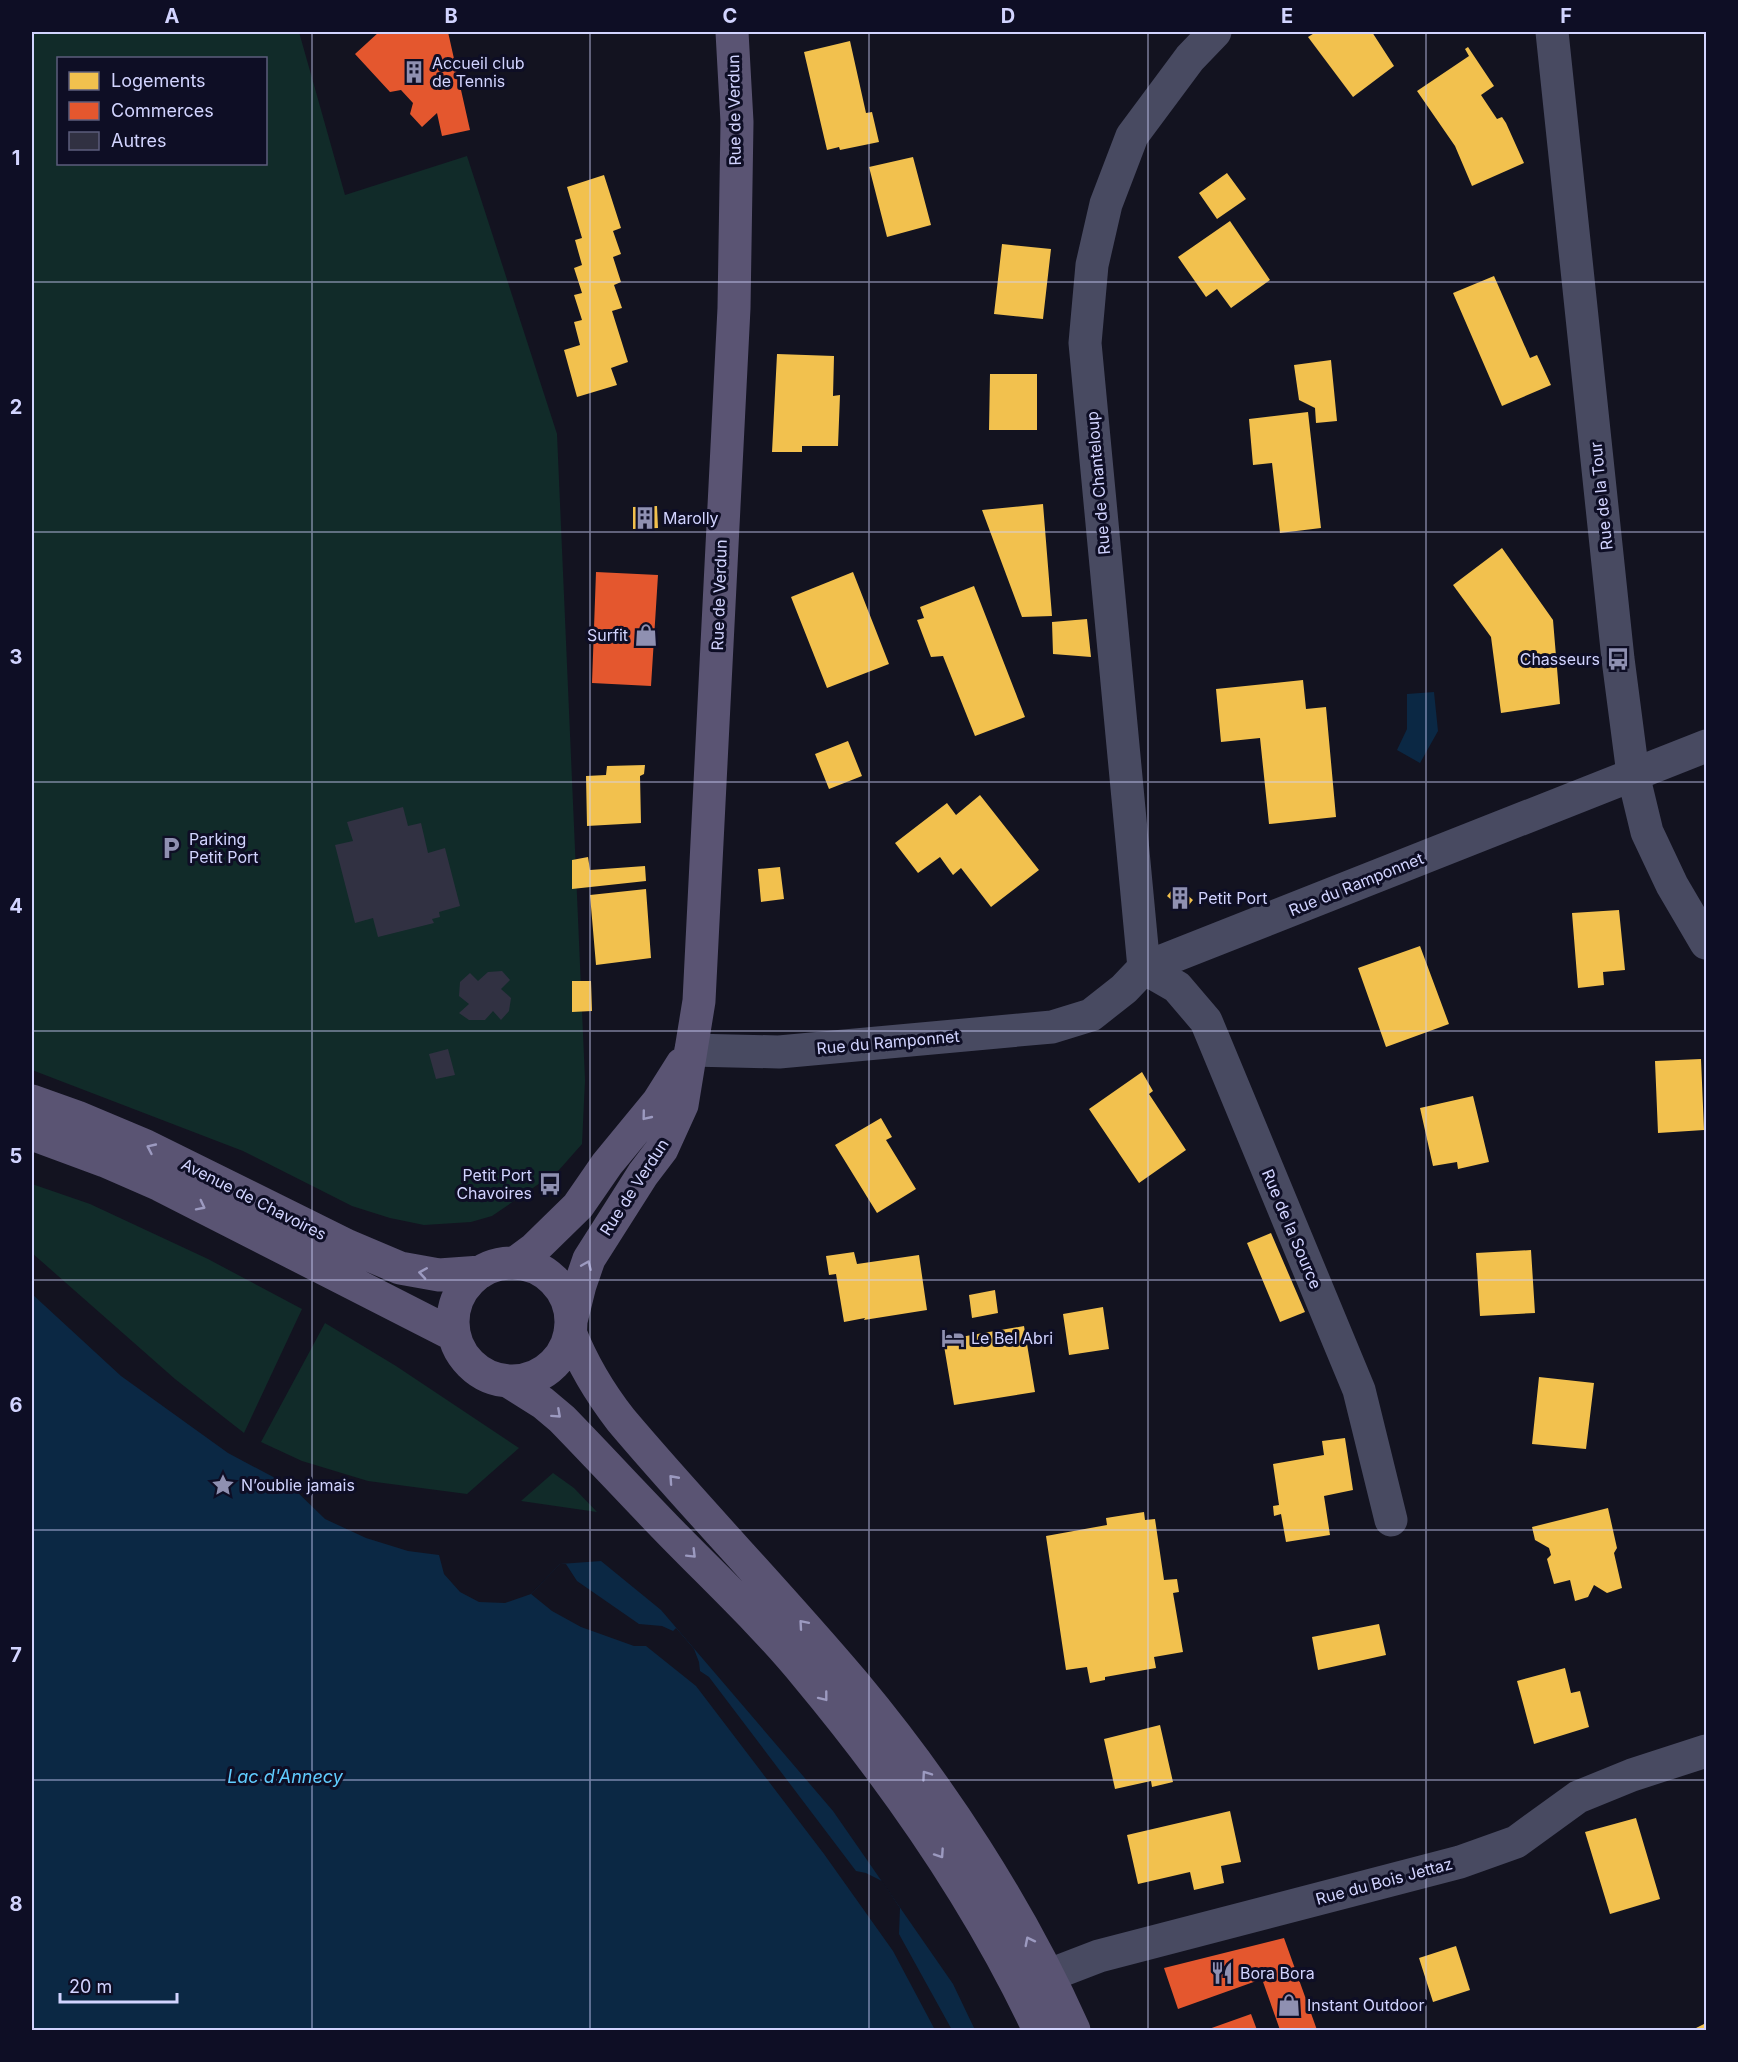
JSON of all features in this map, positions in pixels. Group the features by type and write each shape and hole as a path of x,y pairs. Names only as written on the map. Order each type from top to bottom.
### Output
{"main road":[{"name":"Rue de Verdun","path":"571,1326 582,1276 594,1250 662,1149 682,1105 699,1001 734,308 736,122 732,32"},
{"name":"Rue de Verdun","path":"515,1263 534,1249 578,1206 607,1164 658,1102 691,1050"},
{"name":"Avenue de Chavoires","path":"32,1101 146,1146 348,1246 400,1268 439,1275 481,1272"},
{"name":"Avenue de Chavoires","path":"32,1134 105,1161 160,1185 454,1335"},
{"path":"571,1326 568,1341 559,1358 545,1372 527,1379 508,1381 490,1377 473,1367 461,1353 454,1335 452,1319 456,1303 468,1282 481,1272 497,1265 515,1263 541,1271 557,1284 567,1301 571,1326 585,1367 607,1402 854,1683 922,1770 960,1825 1021,1926 1074,2031"},
{"path":"508,1381 543,1403 562,1419 750,1612 806,1674 902,1796 950,1869 1010,1970 1039,2031"}],"street":[{"name":"Rue de Chanteloup","path":"1144,968 1085,343 1092,265 1106,204 1132,136 1190,58 1215,32"},
{"name":"Rue de la Tour","path":"1552,32 1618,659 1633,774 1647,832 1672,885 1707,944"},
{"name":"Rue du Ramponnet","path":"691,1050 779,1052 1052,1027 1091,1015 1125,989 1144,968 1707,746"},
{"name":"Rue de la Source","path":"1144,968 1177,987 1206,1021 1359,1390 1391,1520"},
{"path":"750,1612 775,1591"},
{"name":"Rue du Bois Jettaz","path":"1047,1976 1099,1956 1460,1862 1516,1842 1578,1797 1632,1775 1707,1751"}],"green space":[{"path":"32,32 299,32 345,195 467,156 557,434 585,1080 582,1144 559,1170 492,1216 471,1222 424,1225 390,1218 352,1206 243,1151 32,1070"},
{"path":"32,1184 90,1204 208,1259 302,1309 244,1433 175,1379 32,1253"},
{"path":"325,1323 396,1366 519,1448 467,1494 368,1481 302,1461 261,1442"},
{"path":"553,1473 574,1488 597,1512 521,1501"}],"water":[{"path":"1434,692 1438,731 1420,763 1397,750 1407,729 1407,694"},
{"name":"Lac d'Annecy","path":"32,1294 121,1376 228,1453 292,1487 325,1519 366,1538 408,1551 439,1555 444,1574 460,1592 479,1602 505,1603 531,1594 560,1564 601,1561 661,1610 833,1811 953,1984 975,2030 32,2030"}],"pier":[{"path":"560,1564 566,1564 577,1581 639,1624 662,1626 673,1631 676,1628 694,1649 700,1671 709,1677 856,1871 882,1881 900,1908 899,1934 952,2030 935,2030 893,1951 824,1854 696,1686 646,1646 634,1646 581,1627 552,1611 531,1594"}],"building: Logements":[{"path":"1316,32 1372,32 1394,66 1353,97 1308,37"},
{"path":"850,41 866,113 872,112 879,142 840,150 839,147 827,150 804,52"},
{"path":"1468,47 1494,86 1481,95 1497,119 1502,117 1506,123 1524,163 1472,186 1455,146 1417,91 1469,56 1465,49"},
{"path":"913,157 931,225 887,237 869,167"},
{"path":"1227,173 1246,199 1217,219 1199,193"},
{"path":"604,175 621,228 613,231 621,254 613,257 621,282 614,285 622,308 612,311 628,362 611,368 617,385 577,397 564,350 580,345 574,322 582,320 574,295 582,293 574,268 582,265 575,240 582,238 567,187"},
{"path":"1230,221 1270,280 1231,308 1217,289 1206,297 1178,257"},
{"path":"1002,244 1051,249 1043,319 994,314"},
{"path":"1494,276 1530,358 1537,355 1551,385 1502,406 1453,293"},
{"path":"777,354 834,356 833,396 840,395 838,446 802,446 802,452 772,452"},
{"path":"1331,360 1337,421 1316,423 1315,408 1299,400 1294,365"},
{"path":"990,374 1037,374 1037,430 989,430"},
{"path":"1308,412 1321,528 1280,533 1272,463 1253,465 1249,419"},
{"path":"1043,504 1052,616 1022,617 982,510"},
{"name":"Marolly","path":"657,506 658,528 633,529 633,507"},
{"path":"1502,548 1553,620 1560,704 1501,713 1491,637 1453,585"},
{"path":"853,572 889,664 827,688 791,597"},
{"path":"974,586 1025,717 975,736 943,656 931,657 917,620 924,618 920,607"},
{"path":"1087,619 1091,657 1053,654 1052,622"},
{"path":"1303,680 1306,709 1326,707 1336,817 1269,824 1260,738 1221,742 1216,689"},
{"path":"848,741 862,776 829,789 815,754"},
{"path":"645,765 644,774 640,776 641,823 587,826 586,776 606,775 607,766"},
{"path":"980,795 1039,870 991,907 961,868 953,875 940,857 918,873 895,843 947,803 956,815"},
{"path":"588,857 590,870 645,866 646,881 572,889 572,860"},
{"path":"780,867 784,899 761,902 758,869"},
{"name":"Petit Port","path":"1176,885 1193,900 1184,911 1167,896"},
{"path":"646,889 651,958 596,965 590,895"},
{"path":"1619,910 1625,970 1603,972 1604,985 1578,988 1572,913"},
{"path":"1420,946 1449,1024 1386,1047 1358,968"},
{"path":"572,981 591,981 592,1011 572,1012"},
{"path":"1701,1059 1704,1130 1658,1133 1655,1061"},
{"path":"1142,1072 1153,1091 1149,1094 1186,1150 1139,1183 1089,1109"},
{"path":"1473,1096 1489,1162 1458,1169 1457,1162 1433,1166 1420,1108"},
{"path":"881,1118 892,1137 886,1140 916,1189 877,1213 835,1145"},
{"path":"1271,1233 1305,1312 1280,1322 1247,1243"},
{"path":"1531,1250 1535,1313 1480,1316 1476,1253"},
{"path":"854,1252 857,1264 919,1255 927,1310 844,1322 836,1274 829,1275 826,1256"},
{"path":"995,1290 998,1313 972,1318 969,1295"},
{"path":"1103,1307 1109,1349 1069,1355 1063,1314"},
{"path":"1024,1326 1035,1392 954,1405 943,1340"},
{"path":"1539,1377 1594,1383 1586,1449 1532,1444"},
{"path":"1345,1438 1353,1490 1324,1496 1330,1535 1286,1542 1281,1514 1274,1516 1273,1506 1279,1505 1273,1464 1324,1455 1322,1441"},
{"path":"1608,1508 1617,1548 1614,1553 1622,1588 1607,1593 1594,1585 1588,1597 1575,1601 1570,1580 1554,1584 1547,1559 1551,1555 1549,1548 1535,1540 1532,1527"},
{"path":"1144,1512 1145,1520 1155,1519 1164,1580 1177,1579 1179,1592 1173,1593 1183,1652 1154,1657 1156,1668 1105,1677 1105,1680 1090,1683 1087,1667 1066,1670 1046,1536 1107,1525 1106,1518"},
{"path":"1379,1624 1386,1655 1318,1670 1312,1637"},
{"path":"1565,1668 1571,1693 1580,1691 1589,1727 1534,1744 1517,1681"},
{"path":"1160,1725 1173,1782 1152,1787 1151,1781 1115,1789 1104,1739"},
{"path":"1230,1811 1241,1862 1221,1866 1224,1883 1194,1890 1190,1872 1138,1884 1127,1835"},
{"path":"1636,1818 1660,1899 1610,1914 1585,1832"},
{"path":"1456,1946 1470,1990 1433,2002 1419,1958"},
{"path":"1706,2023 1706,2030 1692,2030"}],"building: Commerces":[{"name":"Accueil club de Tennis","path":"379,32 383,34 386,32 448,32 470,130 442,136 437,113 422,127 410,114 413,103 401,90 390,92 355,54"},
{"path":"596,572 658,575 651,686 592,683"},
{"name":"Bora Bora","path":"1284,1938 1317,2030 1280,2030 1262,1979 1178,2009 1164,1968"},
{"path":"1251,2014 1257,2030 1206,2030"}],"building: Autres":[{"path":"403,807 408,826 421,823 428,853 445,848 460,906 439,912 440,917 432,919 434,923 378,937 373,918 355,923 335,845 353,841 347,822"},
{"path":"502,971 510,980 501,989 511,998 509,1011 501,1020 493,1011 485,1020 469,1020 459,1013 469,1004 459,996 460,982 470,973 478,981 488,972"},
{"path":"448,1049 455,1075 436,1079 429,1054"}],"place":[{"name":"Accueil club de Tennis","path":"414,72"},
{"name":"Marolly","path":"645,518"},
{"name":"Surfit","path":"646,635"},
{"name":"Chasseurs","path":"1618,659"},
{"name":"Parking Petit Port","path":"171,848"},
{"name":"Petit Port","path":"1180,898"},
{"name":"Petit Port Chavoires","path":"550,1184"},
{"name":"Le Bel Abri","path":"953,1338"},
{"name":"N’oublie jamais","path":"223,1485"},
{"name":"Bora Bora","path":"1222,1973"},
{"name":"Instant Outdoor","path":"1289,2005"}]}
